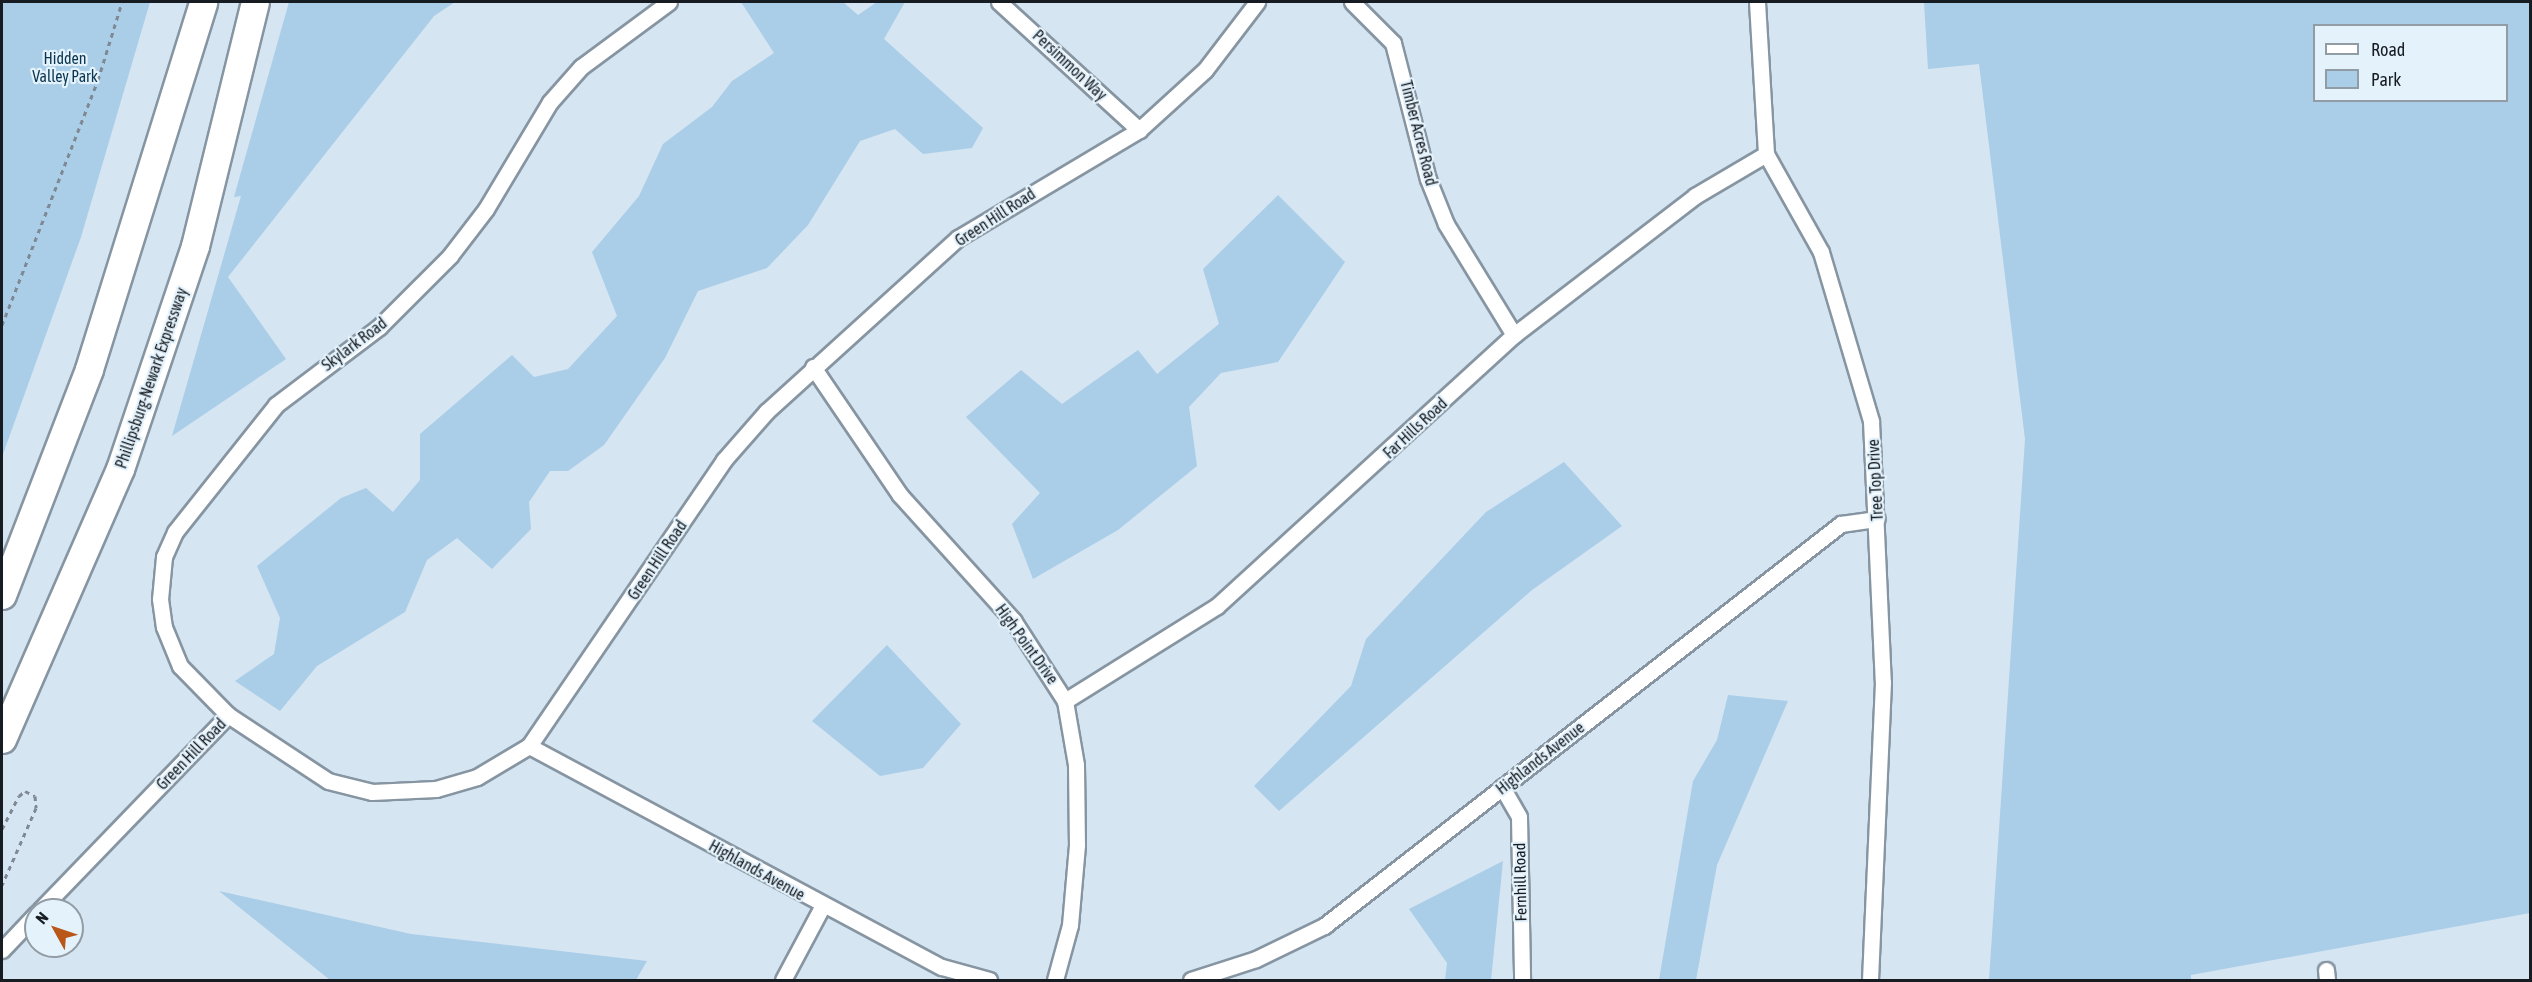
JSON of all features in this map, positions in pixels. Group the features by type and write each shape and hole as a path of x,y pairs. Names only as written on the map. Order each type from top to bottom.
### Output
{"highway":[{"path":"2,595 89,369 202,2"},
{"name":"Phillipsburg-Newark Expressway","path":"2,739 120,469 195,246 255,2"}],"street":[{"name":"Skylark Road","path":"228,715 180,666 164,627 161,571 175,531 276,405 379,327 450,256 486,209 550,102 581,67 669,2"},
{"name":"Persimmon Way","path":"999,2 1139,130"},
{"name":"Green Hill Road","path":"52,898 228,715 308,771 372,792 459,784 529,746 724,460 813,367 958,238 1139,130 1205,70 1257,2"},
{"name":"Timber Acres Road","path":"1352,2 1393,43 1408,83 1428,179 1446,224 1514,335"},
{"name":"Tree Top Drive","path":"1757,2 1766,154 1821,252 1849,338 1871,421 1883,682 1870,981"},
{"name":"Far Hills Road","path":"1065,701 1217,606 1514,335 1695,196 1766,154"},
{"name":"High Point Drive","path":"813,367 900,495 1013,620 1065,701 1076,765 1077,845 1070,925 1055,981"},
{"name":"Highlands Avenue","path":"1191,981 1256,960 1324,926 1841,524 1877,519"},
{"name":"Highlands Avenue","path":"529,746 942,967 989,981"},
{"name":"Fernhill Road","path":"1502,787 1519,817 1522,981"},
{"path":"783,981 823,905"},
{"path":"2,950 24,927"}],"path":[{"path":"2,325 98,80 122,2"},
{"path":"2,829 19,796 25,791 35,796 36,808 2,885"}],"green space":[{"name":"Hidden Valley Park","path":"2,2 150,2 81,237 2,457"},
{"path":"289,2 455,2 434,16 228,277 286,359 172,436 241,196 234,197"},
{"path":"741,2 843,2 858,15 877,2 905,2 884,39 983,128 972,148 923,154 895,129 860,141 808,225 767,268 698,291 665,358 604,445 568,471 550,471 529,502 531,529 492,569 457,538 427,560 405,612 317,666 280,711 235,681 274,654 280,618 257,566 341,498 366,488 393,512 420,480 420,434 512,355 534,377 568,369 617,316 592,252 639,196 663,144 712,107 732,81 774,53"},
{"path":"1924,2 2530,2 2530,913 2191,975 2191,980 1989,980 2025,439 1979,64 1928,69"},
{"path":"1278,195 1345,262 1278,362 1221,373 1189,407 1197,466 1118,530 1033,579 1012,524 1040,493 966,417 1021,370 1062,404 1138,350 1157,374 1219,324 1203,269"},
{"path":"1564,462 1622,526 1532,590 1279,811 1254,786 1351,686 1366,639 1486,512"},
{"path":"887,645 961,724 923,768 880,776 812,721"},
{"path":"1728,695 1788,701 1717,865 1696,980 1659,980 1693,781 1717,740"},
{"path":"1503,861 1491,980 1445,980 1447,963 1409,909"},
{"path":"219,891 411,934 647,961 636,980 330,980"}]}
